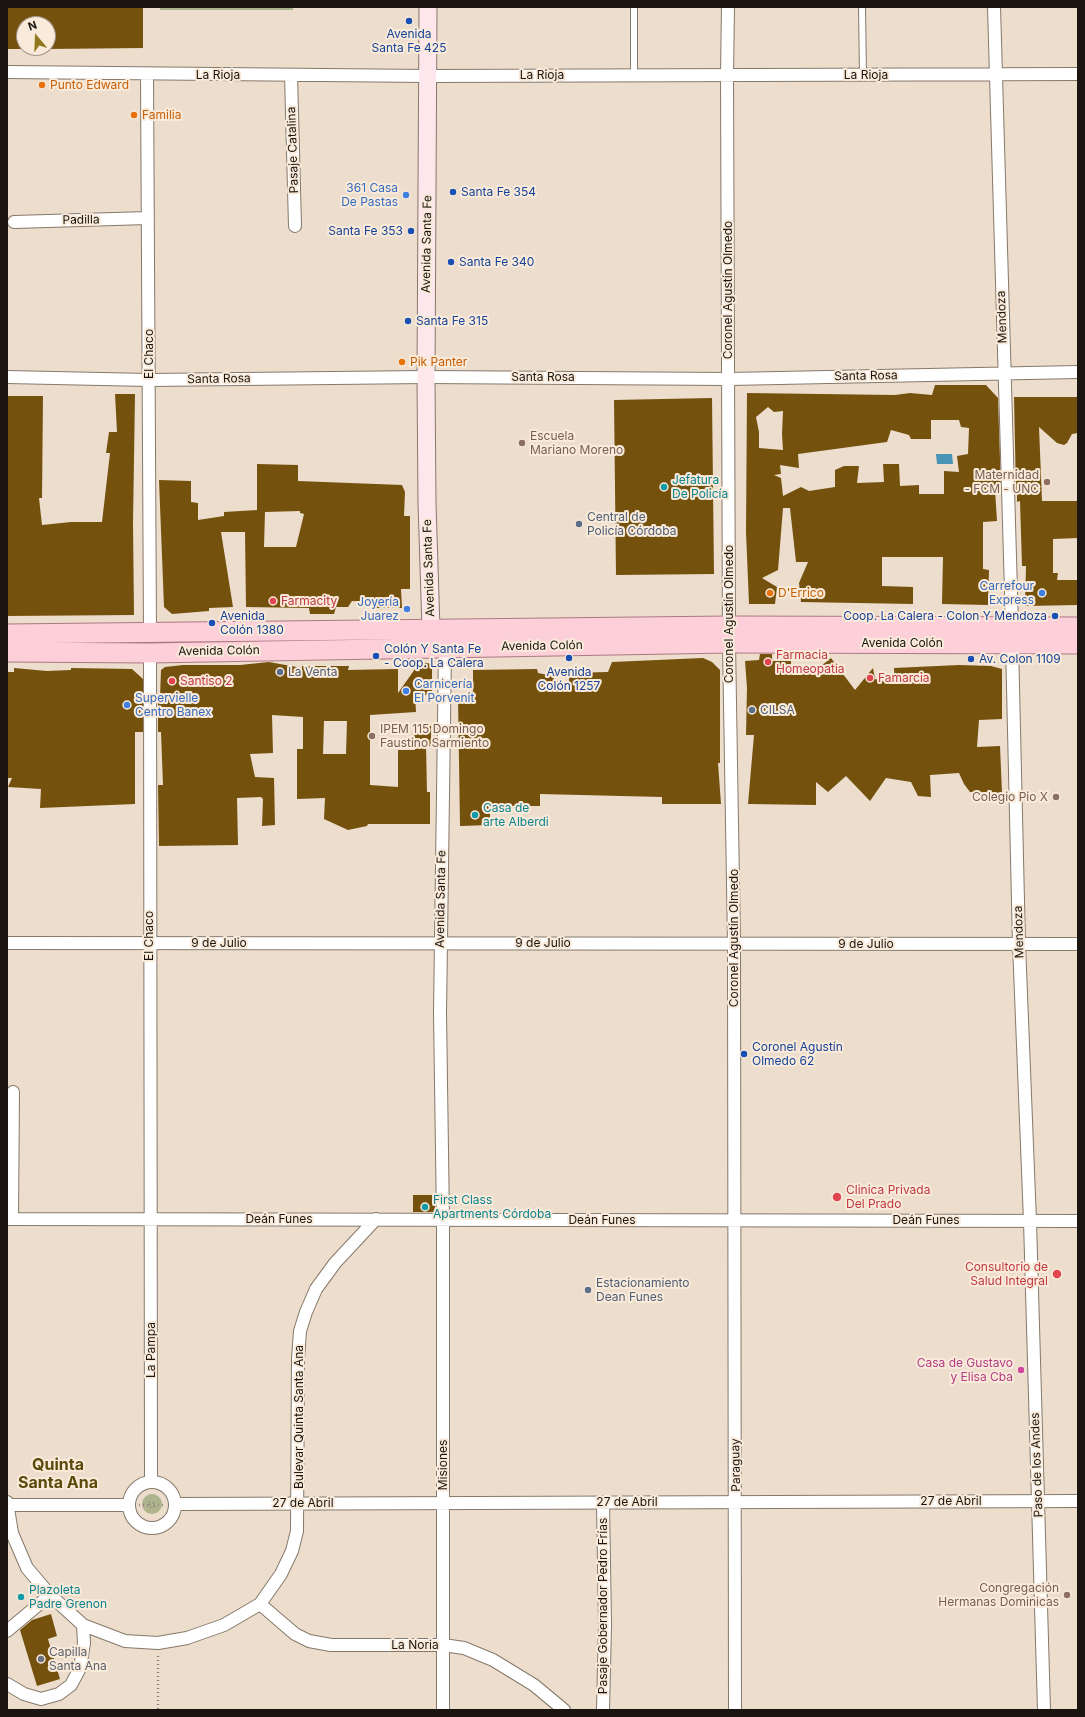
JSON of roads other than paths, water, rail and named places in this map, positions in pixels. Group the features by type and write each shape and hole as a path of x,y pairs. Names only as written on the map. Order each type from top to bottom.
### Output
{"main road":[{"name":"Avenida Santa Fe","path":"428,7 426,377 431,629 445,648"},
{"name":"Avenida Colón","path":"7,634 150,634 431,629 729,634 1012,635 1078,627"},
{"name":"Avenida Colón","path":"7,652 150,653 445,648 729,634"},
{"name":"Avenida Colón","path":"1012,635 1078,644"}],"street":[{"name":"Coronel Agustín Olmedo","path":"728,7 729,634 734,943 734,1220"},
{"name":"Mendoza","path":"994,7 1012,635 1019,944 1030,1221"},
{"name":"La Rioja","path":"7,72 428,76 1078,74"},
{"name":"El Chaco","path":"147,74 150,634"},
{"name":"Pasaje Catalina","path":"291,75 295,226"},
{"name":"Padilla","path":"14,222 148,218"},
{"name":"Santa Rosa","path":"7,377 149,380 426,377 729,379 1078,372"},
{"name":"Avenida Santa Fe","path":"443,1220 440,943 445,648"},
{"name":"El Chaco","path":"150,653 149,943 151,1219"},
{"name":"9 de Julio","path":"7,943 1078,944"},
{"path":"9,1219 13,1092"},
{"name":"Deán Funes","path":"9,1219 1078,1221"},
{"name":"La Pampa","path":"151,1219 151,1481"},
{"name":"Bulevar Quinta Santa Ana","path":"7,1502 12,1533 19,1553 27,1568 50,1595 83,1625 125,1641 158,1643 187,1638 224,1624 260,1604 281,1574 292,1552 297,1531 300,1331 316,1289 335,1263 376,1220"},
{"name":"Misiones","path":"443,1220 443,1710"},
{"name":"Paraguay","path":"734,1220 736,1501 735,1710"},
{"name":"Paso de los Andes","path":"1030,1221 1044,1710"},
{"path":"151,1481 158,1482 170,1490 175,1504 171,1519 157,1528 149,1528 135,1521 130,1514 128,1505 132,1492 137,1486 151,1481"},
{"name":"27 de Abril","path":"175,1504 1078,1501"},
{"name":"Pasaje Gobernador Pedro Frías","path":"603,1502 605,1625 603,1710"},
{"path":"7,1505 128,1505"},
{"path":"7,1631 50,1595"},
{"name":"La Noria","path":"260,1604 295,1634 309,1641 331,1644 443,1645 464,1648 493,1660 534,1685 564,1710"},
{"path":"7,1684 24,1694 41,1699 59,1694 71,1684 80,1668 84,1643 83,1625"}],"lane":[{"path":"634,7 634,75"},
{"path":"862,7 863,75"}],"water":[{"path":"936,454 952,454 953,464 937,464"}],"place":[{"name":"Avenida Santa Fe 425","path":"409,21"},
{"name":"Punto Edward","path":"42,85"},
{"name":"Familia","path":"134,115"},
{"name":"Santa Fe 354","path":"453,192"},
{"name":"361 Casa De Pastas","path":"406,195"},
{"name":"Santa Fe 353","path":"411,231"},
{"name":"Santa Fe 340","path":"451,262"},
{"name":"Santa Fe 315","path":"408,321"},
{"name":"Pik Panter","path":"402,362"},
{"name":"Escuela Mariano Moreno","path":"522,443"},
{"name":"Maternidad - FCM - UNC","path":"1047,482"},
{"name":"Jefatura De Policía","path":"664,487"},
{"name":"Central de Policía Córdoba","path":"579,524"},
{"name":"D'Errico","path":"770,593"},
{"name":"Carrefour Express","path":"1042,593"},
{"name":"Farmacity","path":"273,601"},
{"name":"Joyería Juarez","path":"407,609"},
{"name":"Coop. La Calera - Colon Y Mendoza","path":"1055,616"},
{"name":"Avenida Colón 1380","path":"212,623"},
{"name":"Colón Y Santa Fe - Coop. La Calera","path":"376,656"},
{"name":"Avenida Colón 1257","path":"569,658"},
{"name":"Av. Colon 1109","path":"971,659"},
{"name":"Farmacia Homeopatia","path":"768,662"},
{"name":"La Venta","path":"280,672"},
{"name":"Famarcia","path":"870,678"},
{"name":"Santiso 2","path":"172,681"},
{"name":"Carnicería El Porvenit","path":"406,691"},
{"name":"Supervielle Centro Banex","path":"127,705"},
{"name":"CILSA","path":"752,710"},
{"name":"IPEM 115 Domingo Faustino Sarmiento","path":"372,736"},
{"name":"Colegio Pio X","path":"1056,797"},
{"name":"Casa de arte Alberdi","path":"475,815"},
{"name":"Coronel Agustín Olmedo 62","path":"744,1054"},
{"name":"Clinica Privada Del Prado","path":"837,1197"},
{"name":"First Class Apartments Córdoba","path":"425,1207"},
{"name":"Consultorio de Salud Integral","path":"1057,1274"},
{"name":"Estacionamiento Dean Funes","path":"588,1290"},
{"name":"Casa de Gustavo y Elisa Cba","path":"1021,1370"},
{"name":"Congregación Hermanas Dominicas","path":"1067,1595"},
{"name":"Plazoleta Padre Grenon","path":"21,1597"},
{"name":"Capilla Santa Ana","path":"41,1659"}],"district":[{"name":"Quinta Santa Ana","path":"58,1474"}]}
